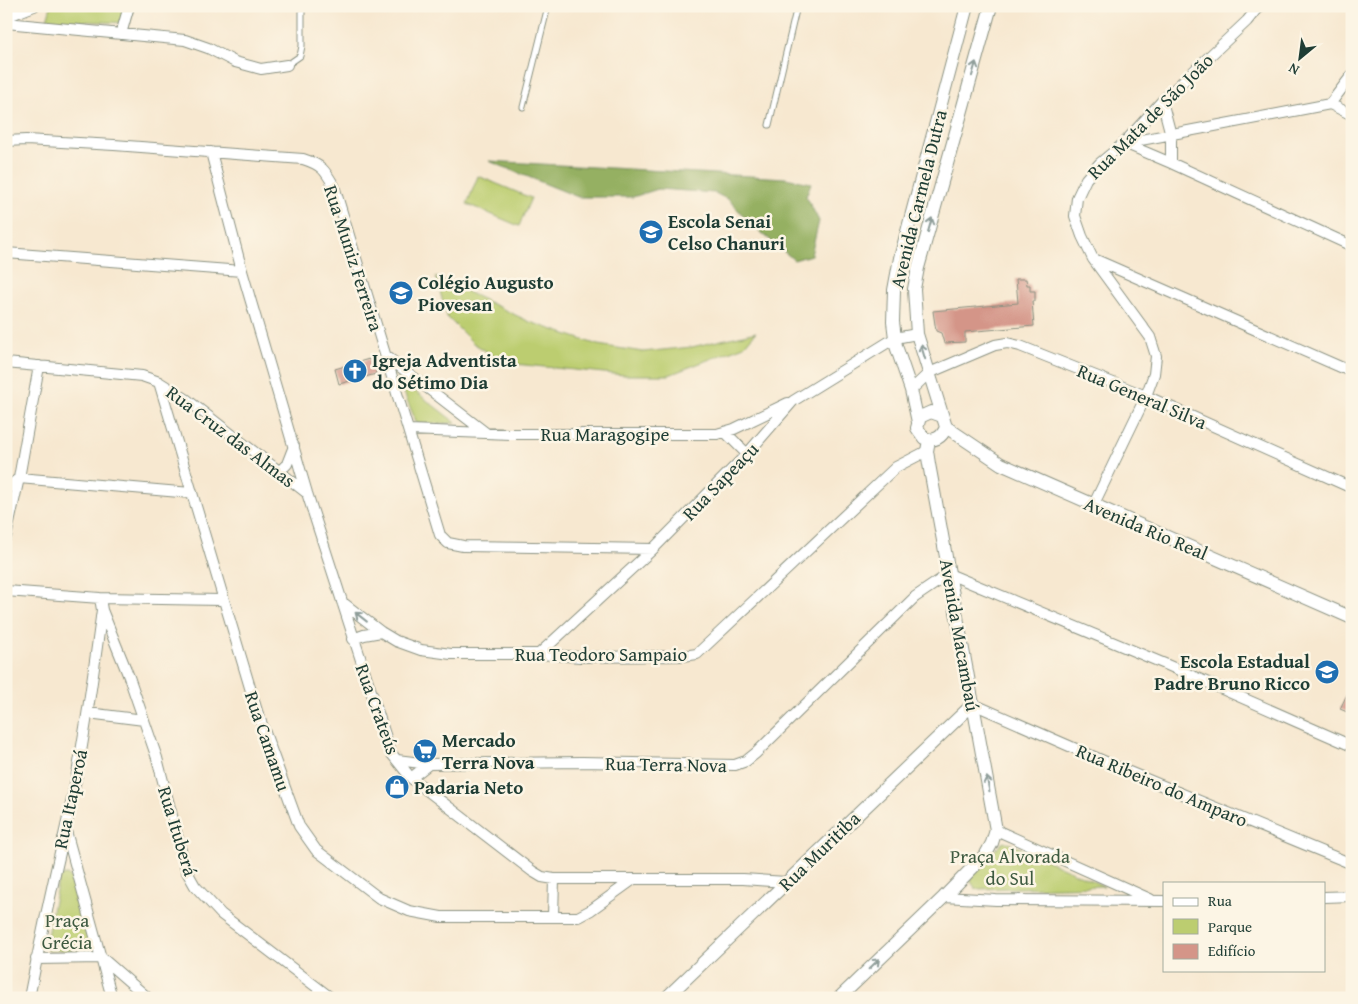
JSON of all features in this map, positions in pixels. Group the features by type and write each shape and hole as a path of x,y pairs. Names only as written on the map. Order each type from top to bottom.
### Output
{"street":[{"path":"6,17 34,6"},
{"path":"121,34 129,6"},
{"name":"Avenida Carmela Dutra","path":"918,422 892,322 896,272 967,6"},
{"name":"Avenida Carmela Dutra","path":"944,422 917,334 914,290 918,268 992,6"},
{"name":"Rua Mata de São João","path":"1093,506 1146,396 1154,374 1156,356 1150,337 1093,258 1082,236 1075,216 1077,198 1086,179 1100,163 1124,143 1162,101 1247,21 1259,6"},
{"path":"6,24 185,40 208,48 235,62 261,69 287,65"},
{"path":"1330,104 1352,75"},
{"path":"1162,101 1171,135 1171,163"},
{"path":"1124,143 1330,104 1352,115"},
{"path":"6,140 211,152"},
{"path":"1124,143 1352,246"},
{"name":"Rua Muniz Ferreira","path":"211,152 303,159 317,164 325,171 334,186 440,535 448,543 462,546 653,549"},
{"name":"Rua Crateús","path":"211,152 242,271 307,493 391,753 411,778 542,877 554,879 743,879 786,882"},
{"path":"6,253 242,271"},
{"path":"1093,258 1352,372"},
{"name":"Rua Sapeaçu","path":"539,654 653,549 747,454 793,401 895,338 917,334"},
{"name":"Rua General Silva","path":"929,373 995,345 1007,343 1020,346 1146,396 1352,488"},
{"path":"386,356 486,433"},
{"name":"Rua Cruz das Almas","path":"6,363 142,376 159,382 186,399 307,493"},
{"path":"6,537 19,478 39,366"},
{"path":"911,390 929,373"},
{"name":"Rua Camamu","path":"159,382 256,711 298,826 316,850 378,898 408,910 441,917 578,917 591,910 634,879"},
{"name":"Rua Maragogipe","path":"409,430 486,433 726,433 793,401"},
{"path":"925,413 936,413 944,422 944,433 928,445 919,434 918,422 925,413"},
{"name":"Avenida Rio Real","path":"944,422 1001,464 1352,618"},
{"path":"726,433 747,454"},
{"name":"Avenida Macambaú","path":"928,445 949,574 996,830"},
{"name":"Rua Teodoro Sampaio","path":"342,602 381,632 396,641 421,650 451,654 539,654 580,657 684,656 698,654 896,467 928,445"},
{"path":"280,471 287,464 294,446"},
{"path":"6,489 19,478 191,493"},
{"path":"949,574 1165,664 1352,746"},
{"name":"Rua Terra Nova","path":"397,760 429,764 582,762 735,765 746,761 756,753 914,597 949,574"},
{"path":"6,591 100,598 222,600"},
{"name":"Rua Itaperoá","path":"29,998 88,713 102,610 100,598"},
{"name":"Rua Ituberá","path":"102,610 157,758 186,870 195,886 221,914 330,998"},
{"path":"353,639 381,632"},
{"name":"Rua Ribeiro do Amparo","path":"972,704 1132,773 1352,864"},
{"name":"Rua Muritiba","path":"666,998 972,704"},
{"path":"88,713 144,720"},
{"path":"411,778 429,764"},
{"path":"65,830 112,998"},
{"path":"839,998 986,854 996,830 1159,900"},
{"path":"553,917 554,879"},
{"path":"1326,897 1352,896"},
{"path":"944,897 1029,900 1159,900"},
{"path":"36,959 102,958 148,998"}],"lane":[{"path":"287,65 300,56 302,46 302,6"},
{"path":"524,106 548,6"},
{"path":"769,125 797,6"}],"green space":[{"path":"51,6 134,6 129,23 47,20"},
{"path":"489,161 785,178 811,183 806,196 819,221 811,255 794,260 750,223 729,200 715,193 658,189 633,197 578,197"},
{"path":"478,176 531,198 519,226 467,204"},
{"path":"436,277 530,322 598,345 643,352 692,347 756,332 744,346 669,375 624,375 505,363 473,343 447,317"},
{"path":"398,378 456,423 417,424"},
{"name":"Praça Alvorada do Sul","path":"1004,841 1104,886 976,889 971,882 972,874"},
{"name":"Praça Grécia","path":"67,875 75,881 92,949 48,951 45,946 59,876"}],"building":[{"path":"1016,279 1026,279 1027,285 1030,285 1030,291 1035,291 1035,301 1032,301 1034,326 965,332 965,342 944,343 941,333 936,331 933,311 1018,303"},
{"name":"Igreja Adventista do Sétimo Dia","path":"369,359 372,364 376,361 376,374 339,384 335,369"},
{"path":"1352,684 1352,714 1340,709"}],"place":[{"name":"Escola Senai Celso Chanuri","path":"651,232"},
{"name":"Colégio Augusto Piovesan","path":"401,293"},
{"name":"Igreja Adventista do Sétimo Dia","path":"355,371"},
{"name":"Escola Estadual Padre Bruno Ricco","path":"1327,672"},
{"name":"Mercado Terra Nova","path":"425,751"},
{"name":"Padaria Neto","path":"397,787"}]}
